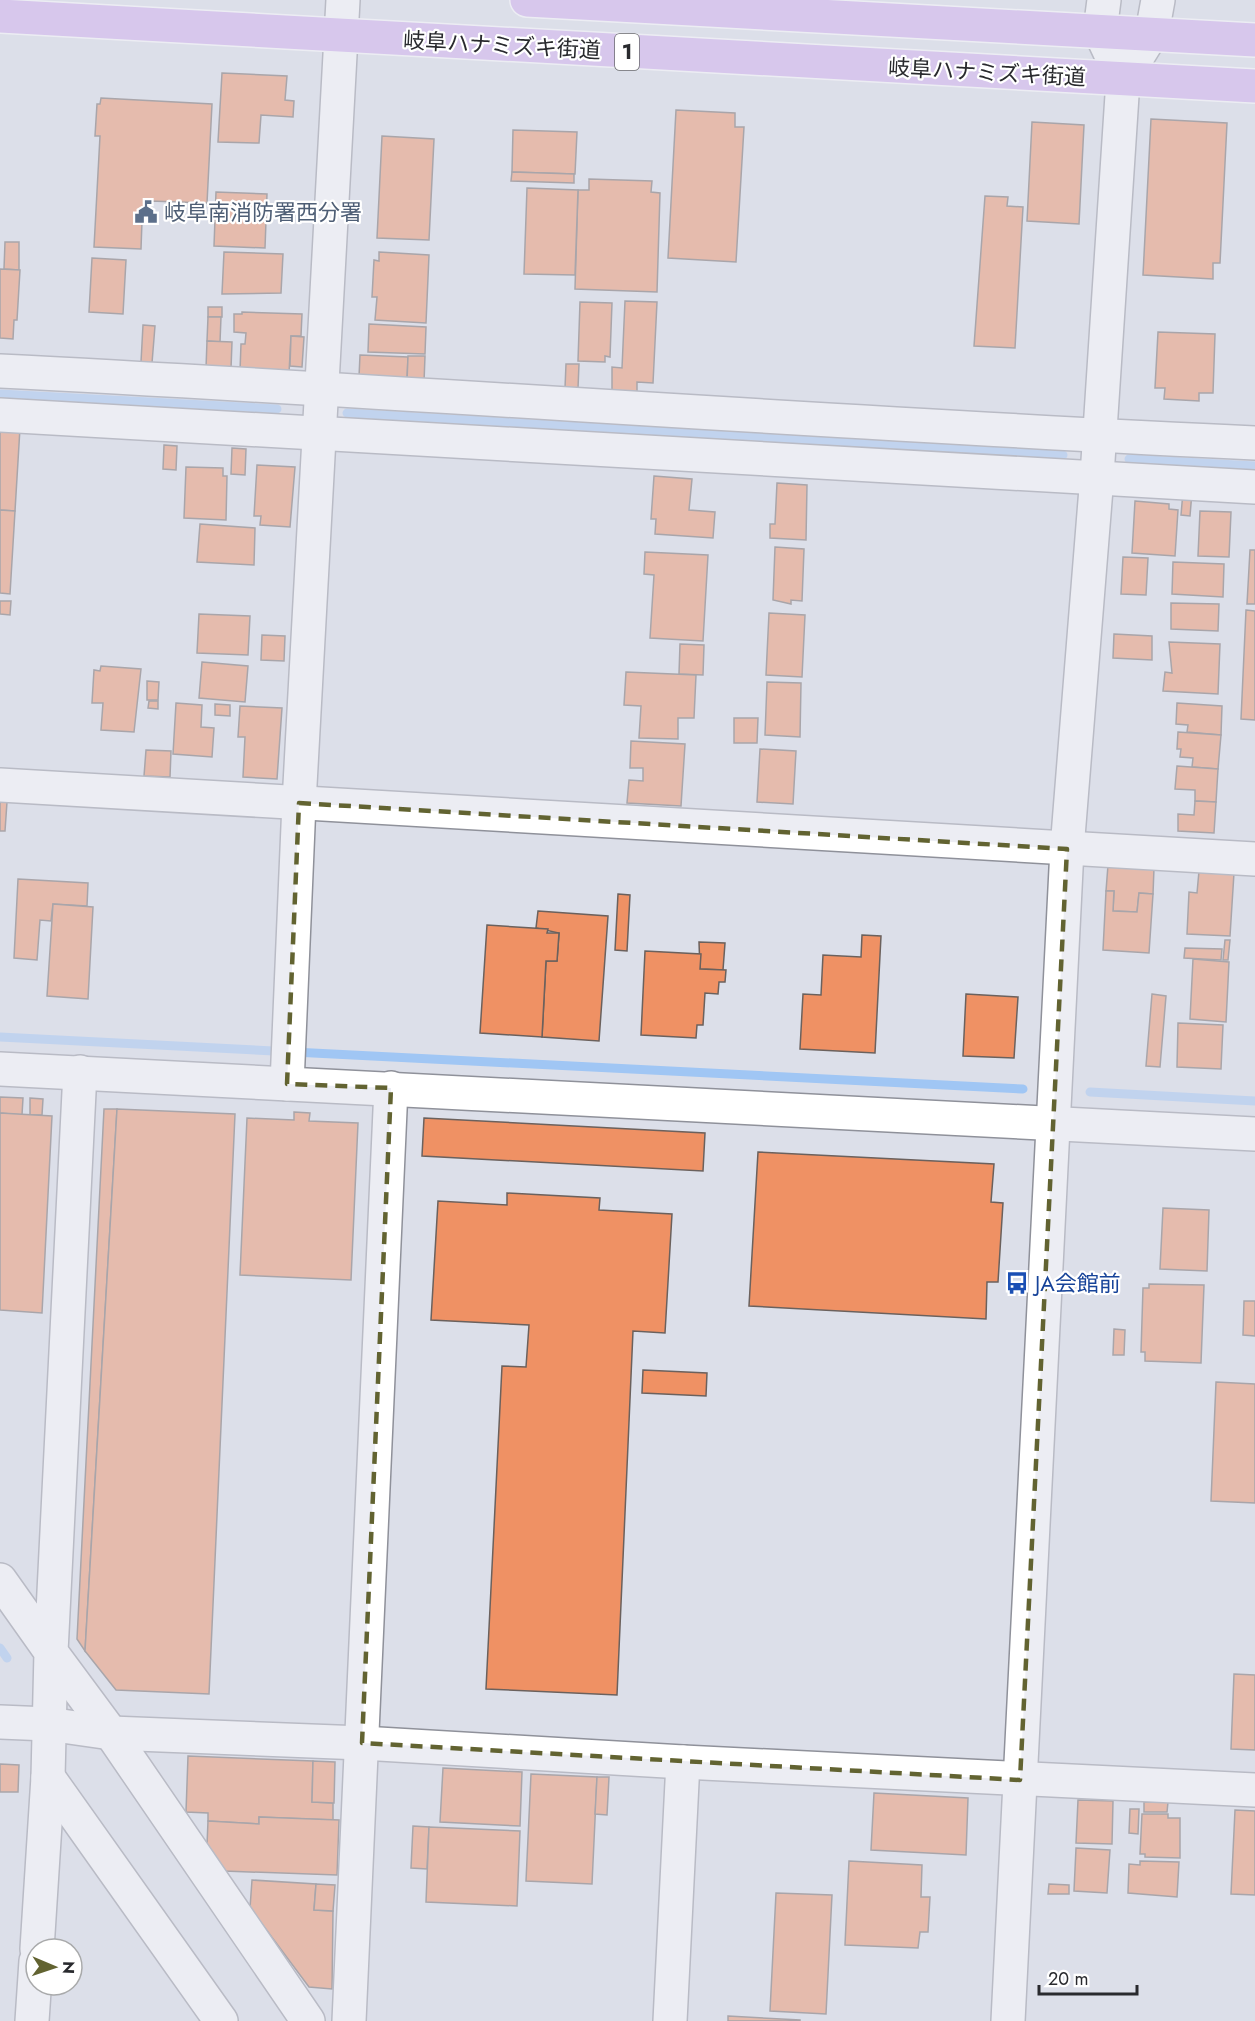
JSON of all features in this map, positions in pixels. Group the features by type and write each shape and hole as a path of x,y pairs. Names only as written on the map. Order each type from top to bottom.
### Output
{"main road":[{"name":"岐阜ハナミズキ街道","path":"527,0 1102,15 1152,33 1255,40"},
{"name":"岐阜ハナミズキ街道","path":"0,15 1255,86"}],"street":[{"path":"287,1077 299,803 343,0"},
{"path":"1123,80 1152,33 1158,0"},
{"path":"1008,2021 1067,849 1100,436 1123,80 1102,15"},
{"path":"0,371 323,387 1100,436 1255,443"},
{"path":"0,415 1097,476 1255,487"},
{"path":"0,785 1255,859"},
{"path":"0,1069 287,1077 391,1088 1255,1134"},
{"path":"38,1937 48,1777 51,1652 80,1072"},
{"path":"349,2021 391,1088"},
{"path":"0,1580 111,1733 308,2021"},
{"path":"0,1722 48,1724 111,1733 362,1743 1020,1780 1255,1790"},
{"path":"670,2021 683,1762"},
{"path":"48,1777 221,2021"},
{"path":"32,2021 34,1997"}],"highlighted area":[{"path":"299,803 1067,849 1020,1780 362,1743 391,1088 287,1084"}],"building":[{"path":"222,73 287,76 285,100 294,101 293,117 261,115 259,143 218,142"},
{"name":"岐阜南消防署西分署","path":"101,98 212,104 207,203 150,201 149,222 142,221 141,249 94,247 100,136 95,136 97,104 100,104"},
{"path":"676,110 735,113 735,127 744,127 736,262 668,258"},
{"path":"1151,119 1227,123 1220,263 1213,263 1213,279 1143,275"},
{"path":"1032,122 1084,125 1079,224 1027,221"},
{"path":"513,130 577,132 575,174 512,172"},
{"path":"382,136 434,139 429,240 377,238"},
{"path":"512,172 574,174 574,183 511,181"},
{"path":"589,179 652,181 651,192 660,193 657,292 575,289 578,190 589,190"},
{"path":"527,188 578,190 575,275 524,274"},
{"path":"216,192 267,194 265,248 214,246"},
{"path":"985,196 1008,197 1007,206 1023,207 1015,348 974,346"},
{"path":"5,242 19,242 19,270 4,269"},
{"path":"224,252 283,254 281,293 222,294"},
{"path":"379,252 429,255 426,323 375,320 377,297 372,297 374,260 379,261"},
{"path":"92,258 126,260 123,314 89,312"},
{"path":"0,269 20,270 17,320 14,320 13,339 0,338"},
{"path":"625,301 657,302 653,383 637,382 637,393 612,391 612,367 622,368"},
{"path":"580,302 612,303 610,357 605,356 605,362 578,361"},
{"path":"208,307 222,307 222,317 208,317"},
{"path":"242,312 302,314 301,336 291,336 289,373 240,371 241,344 245,344 246,333 234,332 234,314 242,314"},
{"path":"208,317 221,317 220,342 207,341"},
{"path":"369,324 426,327 425,354 368,352"},
{"path":"143,325 155,326 152,363 141,362"},
{"path":"1158,332 1215,334 1213,393 1199,393 1199,401 1164,399 1165,388 1155,388"},
{"path":"291,336 304,337 302,367 290,366"},
{"path":"207,341 232,342 231,369 206,368"},
{"path":"360,355 408,357 407,379 359,377"},
{"path":"408,356 425,356 424,382 407,381"},
{"path":"566,364 579,364 578,388 565,388"},
{"path":"0,427 20,428 15,511 0,510"},
{"path":"164,445 177,446 176,470 163,469"},
{"path":"232,448 246,449 245,475 231,474"},
{"path":"257,465 295,467 290,527 260,525 261,516 254,516"},
{"path":"186,467 223,468 223,476 227,476 226,520 184,518"},
{"path":"654,476 692,479 689,510 715,512 713,538 655,534 656,519 651,519"},
{"path":"777,483 807,485 806,540 770,538 770,524 775,524"},
{"path":"1183,492 1192,492 1190,516 1181,515"},
{"path":"1135,501 1169,504 1169,509 1178,510 1175,556 1132,553"},
{"path":"0,510 15,511 10,594 0,593"},
{"path":"1200,511 1231,512 1229,557 1198,556"},
{"path":"200,524 255,528 254,565 197,562"},
{"path":"775,547 804,549 802,601 791,600 791,604 773,600"},
{"path":"1250,550 1255,550 1255,604 1247,604"},
{"path":"645,552 708,555 703,641 650,638 654,575 644,574"},
{"path":"1123,557 1148,558 1146,595 1121,594"},
{"path":"1173,562 1224,564 1223,597 1172,594"},
{"path":"0,601 11,601 10,615 0,614"},
{"path":"1171,603 1219,604 1218,631 1171,629"},
{"path":"1246,610 1255,611 1255,720 1241,719"},
{"path":"769,613 805,615 802,677 766,675"},
{"path":"199,614 250,616 248,655 197,653"},
{"path":"1114,634 1152,636 1152,660 1113,658"},
{"path":"262,635 285,636 284,661 261,660"},
{"path":"1169,642 1220,644 1218,694 1163,691 1165,672 1172,673"},
{"path":"680,644 704,645 703,675 679,674"},
{"path":"202,662 248,666 245,702 199,698"},
{"path":"101,666 141,669 134,732 101,730 103,703 92,703 94,670 100,671"},
{"path":"626,672 696,675 694,718 678,718 678,739 639,738 641,706 624,705"},
{"path":"147,681 159,682 158,700 147,700"},
{"path":"767,682 801,683 800,737 765,735"},
{"path":"149,701 158,701 158,709 148,708"},
{"path":"176,703 202,705 201,727 214,728 212,757 173,754"},
{"path":"1177,703 1222,706 1221,735 1187,732 1188,725 1176,724"},
{"path":"215,704 230,705 230,716 215,715"},
{"path":"240,706 282,708 277,779 243,777 245,737 238,737"},
{"path":"734,718 758,718 757,743 734,743"},
{"path":"1178,732 1221,735 1218,769 1192,767 1193,758 1180,757 1181,749 1177,749"},
{"path":"631,741 685,744 681,806 627,803 629,780 643,781 643,768 630,768"},
{"path":"760,749 796,751 793,804 757,802"},
{"path":"146,750 171,751 170,777 144,776"},
{"path":"1177,766 1218,769 1216,802 1195,801 1195,790 1175,789"},
{"path":"1195,801 1216,802 1214,833 1178,831 1178,814 1194,815"},
{"path":"0,802 7,802 5,831 0,831"},
{"path":"1108,865 1154,868 1153,894 1139,893 1137,912 1113,911 1114,891 1106,891"},
{"path":"1199,871 1234,873 1230,936 1187,934 1189,892 1197,893"},
{"path":"18,879 88,883 87,906 53,904 51,921 40,920 37,960 14,958"},
{"path":"1106,891 1114,891 1113,911 1137,912 1139,893 1153,894 1149,953 1103,950"},
{"path":"618,894 630,895 627,951 615,950"},
{"path":"53,904 93,907 88,999 47,996"},
{"path":"538,911 608,916 599,1041 542,1037 546,961 557,961 559,933 536,928"},
{"path":"487,925 548,929 547,933 559,933 557,961 546,961 542,1037 480,1033"},
{"path":"862,935 881,936 875,1053 800,1049 803,994 821,995 823,955 861,957"},
{"path":"1225,940 1230,940 1228,960 1223,960"},
{"path":"699,942 725,943 723,970 700,969"},
{"path":"1185,948 1222,949 1221,960 1184,958"},
{"path":"645,951 701,954 700,969 726,970 725,982 719,982 718,994 705,993 703,1025 697,1025 696,1038 641,1035"},
{"path":"1193,959 1229,962 1226,1022 1190,1019"},
{"path":"966,994 1018,997 1014,1058 963,1056"},
{"path":"1152,994 1166,996 1160,1067 1146,1066"},
{"path":"1178,1023 1223,1025 1221,1069 1177,1067"},
{"path":"0,1097 23,1098 22,1115 0,1113"},
{"path":"30,1098 43,1099 42,1115 30,1115"},
{"path":"104,1109 117,1109 85,1651 77,1639"},
{"path":"117,1109 235,1114 209,1694 116,1690 85,1651"},
{"path":"294,1112 310,1113 309,1121 358,1123 351,1280 240,1275 247,1118 294,1120"},
{"path":"0,1113 52,1116 42,1313 0,1310"},
{"path":"424,1118 705,1133 703,1171 422,1156"},
{"path":"758,1152 994,1164 991,1202 1003,1203 998,1282 987,1282 986,1319 749,1306"},
{"path":"507,1193 600,1198 599,1210 672,1214 665,1333 633,1331 617,1695 486,1689 502,1366 526,1367 529,1325 431,1320 438,1201 507,1205"},
{"path":"1163,1208 1209,1210 1207,1271 1160,1269"},
{"path":"1149,1284 1204,1285 1201,1363 1145,1361 1145,1352 1141,1352 1143,1288 1149,1288"},
{"path":"1244,1301 1255,1301 1255,1336 1243,1335"},
{"path":"1114,1329 1125,1330 1124,1355 1113,1355"},
{"path":"643,1370 707,1373 706,1396 642,1393"},
{"path":"1216,1382 1255,1384 1255,1503 1211,1501"},
{"path":"1234,1674 1255,1675 1255,1750 1231,1749"},
{"path":"188,1756 313,1761 312,1802 333,1803 333,1820 259,1817 259,1824 208,1821 208,1813 186,1812"},
{"path":"313,1761 335,1762 334,1803 312,1802"},
{"path":"0,1764 19,1765 18,1792 0,1792"},
{"path":"443,1768 522,1772 520,1826 440,1822"},
{"path":"531,1774 597,1777 592,1884 526,1881"},
{"path":"597,1777 609,1777 607,1815 595,1814"},
{"path":"874,1793 968,1798 966,1855 871,1850"},
{"path":"1078,1800 1113,1801 1112,1844 1076,1843"},
{"path":"1144,1802 1168,1802 1167,1812 1144,1812"},
{"path":"1130,1809 1139,1809 1138,1834 1129,1833"},
{"path":"1235,1810 1255,1811 1255,1895 1231,1894"},
{"path":"1142,1814 1168,1814 1168,1818 1180,1818 1180,1858 1145,1857 1145,1854 1140,1854"},
{"path":"259,1817 339,1820 337,1875 224,1871 207,1845 208,1821 259,1824"},
{"path":"413,1826 429,1827 427,1869 411,1868"},
{"path":"429,1827 520,1831 517,1906 426,1902"},
{"path":"1076,1848 1110,1850 1107,1893 1074,1891"},
{"path":"849,1861 922,1865 921,1897 930,1897 928,1932 920,1932 918,1948 845,1945"},
{"path":"1140,1861 1179,1862 1177,1897 1128,1893 1129,1864 1140,1865"},
{"path":"252,1880 316,1884 314,1910 333,1911 332,1989 309,1987 250,1908"},
{"path":"316,1884 335,1885 333,1911 314,1910"},
{"path":"1049,1884 1069,1885 1069,1894 1048,1894"},
{"path":"776,1893 832,1895 826,2014 770,2011"},
{"path":"728,2016 800,2020 800,2021 728,2021"}],"waterway":[{"path":"0,394 277,409"},
{"path":"347,413 1063,455"},
{"path":"1129,459 1255,466"},
{"path":"0,1037 1023,1089"},
{"path":"1090,1092 1255,1101"},
{"path":"0,1648 7,1658"}],"place":[{"name":"岐阜南消防署西分署","path":"146,212"},
{"name":"JA会館前","path":"1017,1283"}]}
